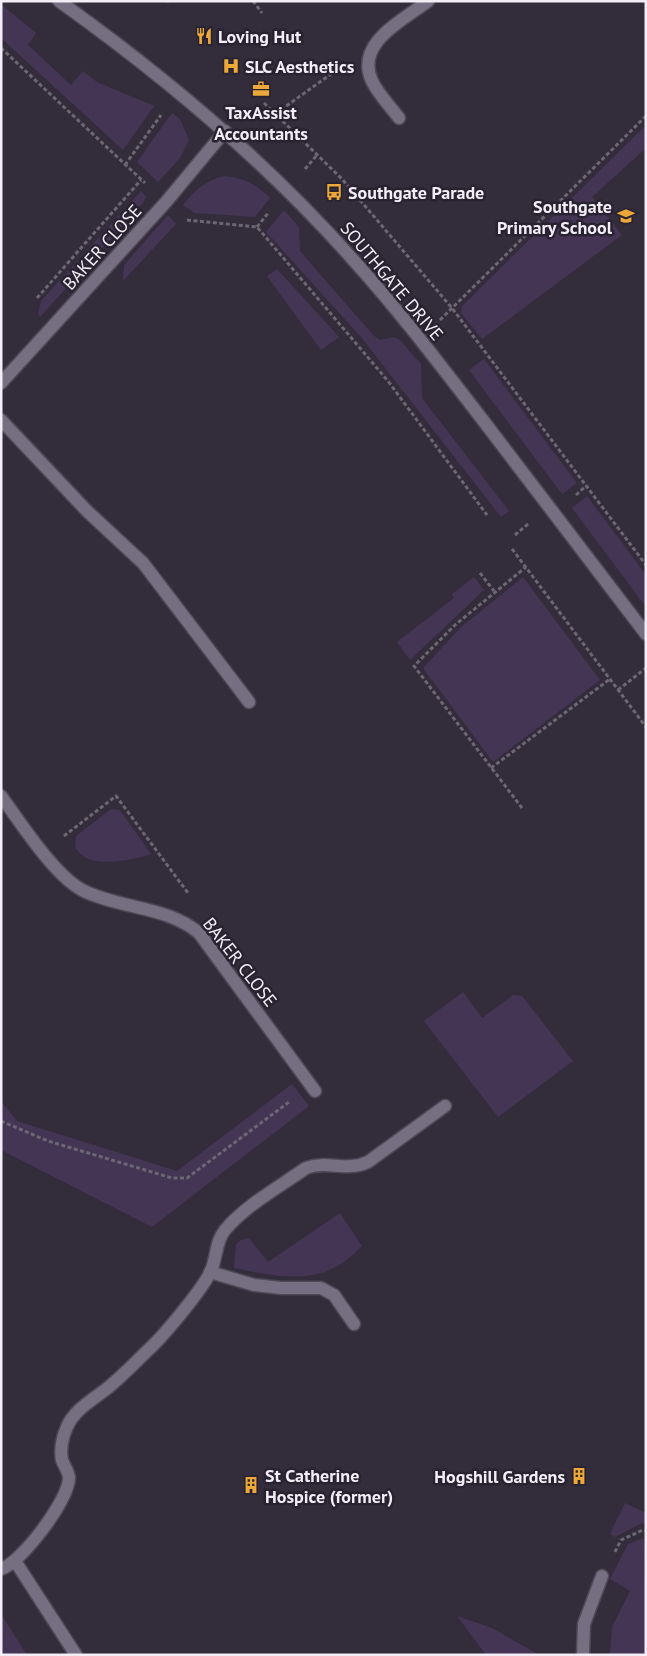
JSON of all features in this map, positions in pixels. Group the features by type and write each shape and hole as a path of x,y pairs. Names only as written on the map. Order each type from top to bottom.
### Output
{"street":[{"name":"SOUTHGATE DRIVE","path":"59,1 173,87 225,131 307,210 386,297 646,634"},
{"path":"399,118 372,82 368,70 368,58 378,39 428,1"},
{"name":"BAKER CLOSE","path":"1,383 166,202 225,131"},
{"path":"1,420 86,511 143,563 249,702"},
{"name":"BAKER CLOSE","path":"1,796 60,872 82,890 104,900 174,917 188,923 209,946 313,1088"},
{"path":"1,1569 15,1561 59,1508 67,1491 69,1476 62,1460 62,1444 67,1425 82,1408 109,1387 149,1350 210,1272 215,1251 224,1231 244,1212 306,1168 317,1164 346,1168 358,1167 368,1162 444,1106"},
{"path":"210,1272 254,1285 281,1288 321,1288 334,1295 354,1324"},
{"path":"15,1561 76,1655"},
{"path":"583,1655 584,1624 602,1576"}],"path":[{"path":"253,1 262,13"},
{"path":"1,48 186,220 257,227 388,381 487,515"},
{"path":"276,114 338,69 368,58"},
{"path":"264,103 342,180 452,308 646,565"},
{"path":"446,315 646,116"},
{"path":"580,492 586,486"},
{"path":"512,549 646,727"},
{"path":"522,808 414,666 494,591 526,566"},
{"path":"480,573 494,591"},
{"path":"618,690 646,668"},
{"path":"491,768 610,679"},
{"path":"43,852 116,796 193,899 188,923"},
{"path":"1,1121 48,1141 172,1178 187,1178 313,1088"},
{"path":"602,1576 621,1540 643,1530 646,1531"}],"shaded area":[{"path":"1,4 36,33 28,45 71,85 83,71 97,82 154,106 123,150 1,38"},
{"path":"172,113 180,119 189,140 180,158 158,182 137,162"},
{"path":"646,125 646,148 592,197 622,235 482,339 461,313 462,306"},
{"path":"224,176 249,182 270,198 255,217 194,213 183,205 201,187"},
{"path":"141,191 146,197 143,203 40,317 38,314 41,301"},
{"path":"284,210 299,227 300,251 373,335 380,340 394,337 400,340 421,364 422,398 509,511 501,517 361,337 266,232"},
{"path":"168,215 176,224 123,281 124,265"},
{"path":"277,269 339,337 321,350 267,276"},
{"path":"484,359 577,483 562,494 469,370"},
{"path":"587,496 646,575 646,607 572,508"},
{"path":"474,577 484,590 410,660 397,642 454,598 452,594"},
{"path":"523,577 600,680 493,762 423,668 460,628"},
{"path":"111,809 120,810 151,854 107,862 90,859 80,853 75,847 76,836"},
{"path":"463,992 482,1018 513,995 522,996 573,1061 498,1117 424,1021"},
{"path":"292,1084 309,1106 152,1227 1,1150 1,1101 17,1121 177,1171"},
{"path":"340,1213 362,1246 338,1266 325,1272 300,1276 273,1275 234,1268 236,1244 241,1240 249,1238 268,1262"},
{"path":"625,1503 646,1513 646,1525 642,1523 615,1537 610,1534"},
{"path":"644,1538 646,1655 610,1655 612,1627 630,1591 610,1579 628,1544"},
{"path":"1,1614 27,1655 1,1655"},
{"path":"457,1616 492,1628 539,1655 486,1655"}],"place":[{"name":"Loving Hut","path":"204,36"},
{"name":"SLC Aesthetics","path":"231,66"},
{"name":"TaxAssist Accountants","path":"261,89"},
{"name":"Southgate Parade","path":"334,192"},
{"name":"Southgate Primary School","path":"626,216"},
{"name":"Hogshill Gardens","path":"579,1476"},
{"name":"St Catherine Hospice (former)","path":"251,1485"}]}
